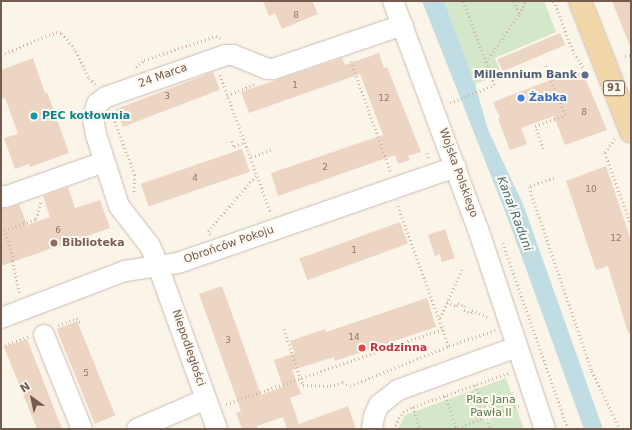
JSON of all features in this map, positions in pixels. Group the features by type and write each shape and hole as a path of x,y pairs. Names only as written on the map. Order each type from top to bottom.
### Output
{"main road":[{"name":"91","path":"580,1 631,131"}],"street":[{"name":"Wojska Polskiego","path":"393,1 456,167 545,429"},
{"name":"24 Marca","path":"106,97 214,58 233,55 267,69 273,69 402,25"},
{"path":"106,97 97,104 93,118 96,135 104,162 119,206 150,246 159,267"},
{"path":"1,196 5,196 104,162"},
{"name":"Obrońców Pokoju","path":"1,318 125,271 178,263 456,167"},
{"name":"Niepodległości","path":"159,267 215,424"},
{"path":"44,332 82,429"},
{"path":"372,429 374,416 379,405 398,390 517,347"},
{"path":"142,428 206,399"}],"path":[{"path":"456,101 494,85 463,1"},
{"path":"514,1 519,14"},
{"path":"485,62 519,14 526,1"},
{"path":"554,1 574,54"},
{"path":"625,56 631,55"},
{"path":"214,58 274,219"},
{"path":"351,60 392,177"},
{"path":"543,149 535,126 565,115 545,65"},
{"path":"227,94 240,90"},
{"path":"106,97 136,175 134,196"},
{"path":"232,141 234,146 245,142"},
{"path":"251,157 271,150"},
{"path":"608,159 631,224"},
{"path":"211,240 208,231 257,174"},
{"path":"554,178 529,187 592,371 620,429"},
{"path":"20,295 12,261 13,257 4,230 36,219 41,201 35,186"},
{"path":"396,200 449,346"},
{"path":"439,318 462,269"},
{"path":"447,302 456,306 458,303 465,306 464,310 470,313 472,310 491,319"},
{"path":"1,347 44,332 77,318 79,322 83,321"},
{"path":"284,329 303,385 330,386 343,382 350,386 449,346 495,330"},
{"path":"215,424 223,416 220,406 443,329"},
{"path":"393,429 403,412 413,407 509,373"},
{"path":"475,385 491,429"},
{"path":"445,396 456,429 520,404"},
{"path":"413,407 420,429"}],"green space":[{"path":"444,1 544,1 556,32 495,58 501,74 475,84"},
{"name":"Plac Jana Pawła II","path":"506,378 524,429 398,429 405,415"}],"water":[{"name":"Kanał Raduni","path":"422,1 444,1 475,84 488,130 523,204 603,429 584,429 508,219"}],"building":[{"path":"263,1 312,1 318,14 282,29 275,13 269,16"},
{"path":"612,1 631,1 631,46 630,46"},
{"path":"560,33 565,45 502,72 497,60"},
{"path":"379,53 384,68 387,67 421,152 408,156 410,160 398,164 395,155 278,196 271,173 383,135 360,74 249,113 241,92 342,58 345,65"},
{"name":"PEC kotłownia","path":"33,58 69,153 30,167 29,164 15,169 4,138 18,134 5,98 1,99 1,70"},
{"path":"577,70 583,73 607,130 565,145 554,116 521,128 527,144 510,150 498,119 500,118 493,102"},
{"path":"213,72 220,90 123,127 116,109"},
{"path":"242,149 250,172 149,207 141,184"},
{"path":"606,166 631,240 631,333 628,333 608,266 596,270 566,181"},
{"path":"68,187 75,208 100,200 110,228 1,266 1,208 8,208 19,204 27,225 50,217 43,196"},
{"path":"400,222 408,244 307,280 299,259"},
{"path":"445,229 455,258 442,262 440,254 435,256 428,235"},
{"path":"222,286 261,395 283,387 274,360 295,353 290,341 325,329 326,332 427,298 436,327 335,361 334,357 292,370 301,394 290,398 299,424 348,406 356,429 287,429 283,417 257,426 257,429 242,429 236,413 241,411 199,294"},
{"path":"77,321 115,416 95,424 57,329"},
{"path":"27,339 62,429 37,429 4,347"}],"place":[{"name":"Millennium Bank","path":"585,75"},
{"name":"Żabka","path":"521,98"},
{"name":"PEC kotłownia","path":"34,116"},
{"name":"Biblioteka","path":"54,243"},
{"name":"Rodzinna","path":"362,348"}]}
